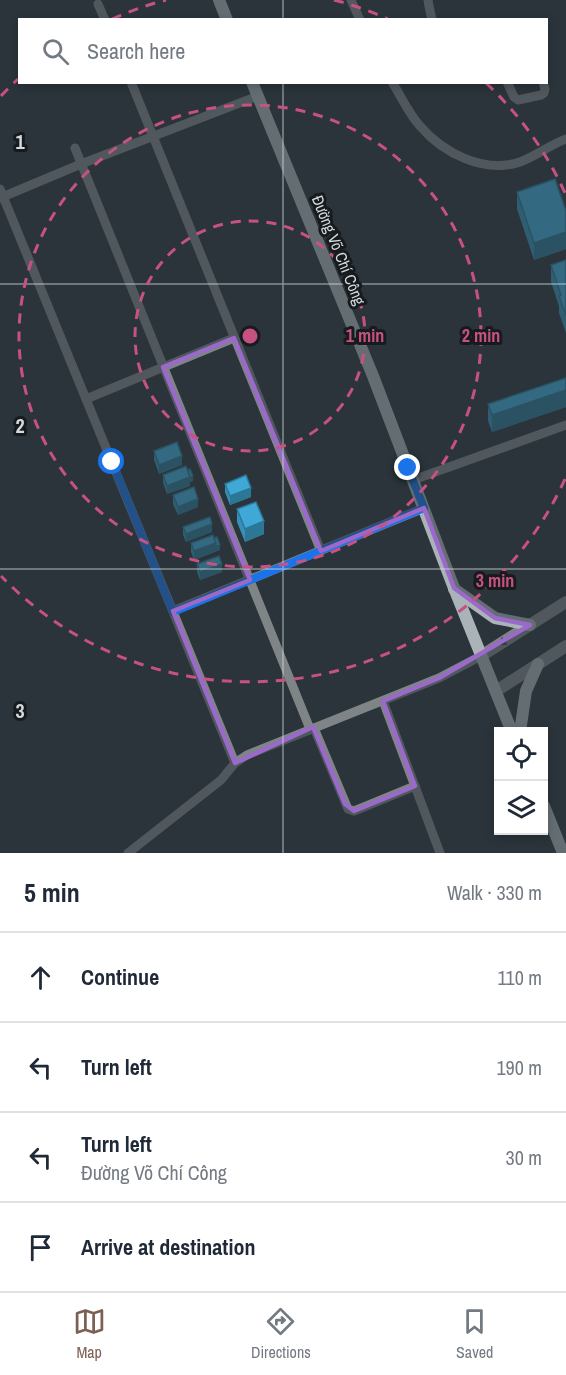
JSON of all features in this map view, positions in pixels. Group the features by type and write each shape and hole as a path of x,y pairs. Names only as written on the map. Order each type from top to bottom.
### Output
{"main road":[{"path":"219,0 226,18"},
{"name":"Đường Võ Chí Công","path":"253,84 373,376 454,588 511,727"},
{"path":"454,588 495,618 530,625"},
{"path":"521,727 526,691 538,663"},
{"path":"548,818 563,853"}],"street":[{"path":"351,0 359,18"},
{"path":"428,0 431,18"},
{"path":"98,4 104,18"},
{"path":"132,84 321,551"},
{"path":"393,84 419,126 449,151 467,159 484,164 518,163 566,139"},
{"path":"508,84 518,100 541,95 545,89 544,84"},
{"path":"236,763 1,195 258,96"},
{"path":"75,148 250,579 348,809 354,811 415,786"},
{"path":"86,399 234,338"},
{"path":"413,480 566,425"},
{"path":"173,612 424,508"},
{"path":"128,853 221,780 236,763 247,755 439,678 481,656 566,602"},
{"path":"496,691 566,646"},
{"path":"383,701 440,853"}],"highlighted area":[{"path":"234,338 321,551 424,508 454,588 495,618 530,625 439,678 383,701 415,786 354,811 345,804 313,727 235,763 173,611 250,580 163,367"}],"building":[{"path":"555,179 566,211 566,232 534,243 517,192"},
{"path":"566,260 566,316 551,265"},
{"path":"566,378 566,390 492,415 488,404"},
{"path":"177,442 182,456 159,465 154,451"},
{"path":"186,466 190,477 167,486 163,475"},
{"path":"246,475 251,488 230,496 225,484"},
{"path":"194,487 198,499 178,507 173,495"},
{"path":"256,502 264,521 245,529 237,509"},
{"path":"210,517 212,524 186,534 183,527"},
{"path":"213,535 216,543 194,551 191,543"},
{"path":"217,537 220,545 216,547 214,538"},
{"path":"219,556 222,564 200,572 197,564"}],"route":[{"path":"112,462 173,612 424,508 408,468"}]}
